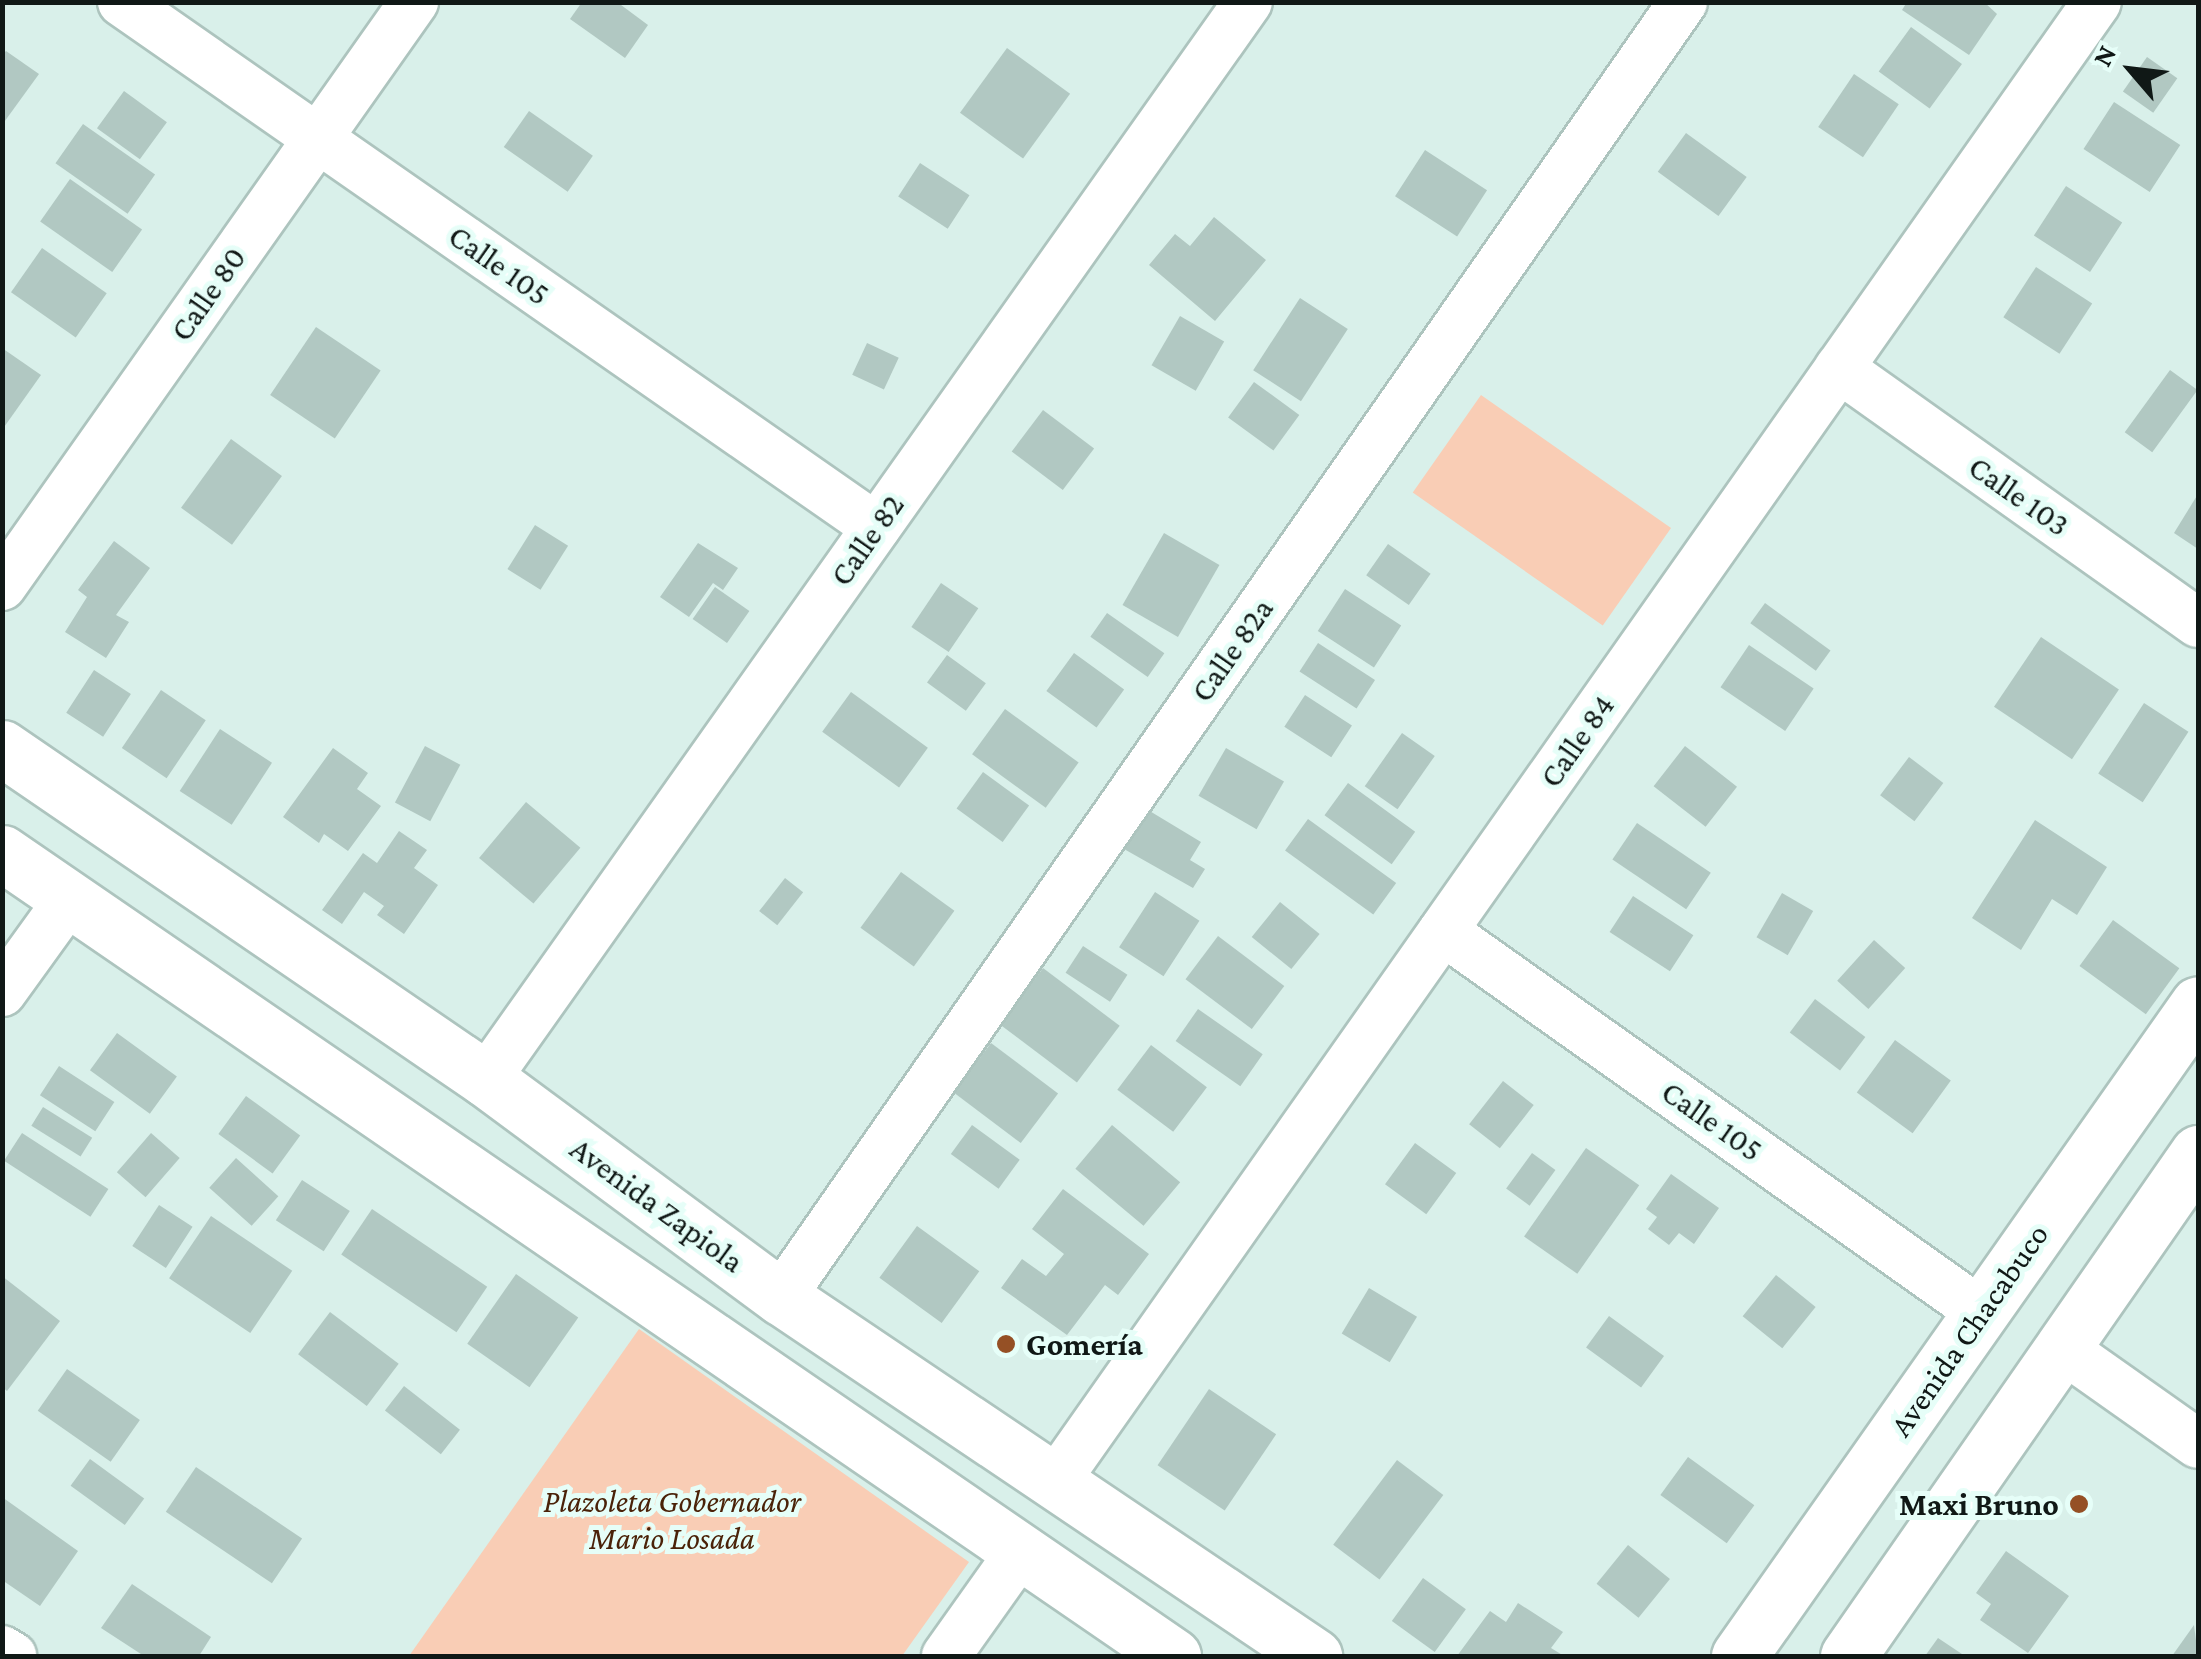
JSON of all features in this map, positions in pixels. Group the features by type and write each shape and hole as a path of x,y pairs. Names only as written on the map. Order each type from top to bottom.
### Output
{"main road":[{"name":"Avenida Zapiola","path":"2,748 486,1078 781,1297 1057,1479 1314,1656"},
{"path":"2,853 1173,1656"},
{"name":"Avenida Chacabuco","path":"1739,1656 2198,1004"},
{"path":"1848,1656 2198,1153"}],"street":[{"name":"Calle 105","path":"122,2 876,528"},
{"name":"Calle 80","path":"2,586 414,2"},
{"name":"Calle 82","path":"486,1078 1248,2"},
{"name":"Calle 82a","path":"781,1297 1684,2"},
{"name":"Calle 84","path":"1057,1479 2097,2"},
{"name":"Calle 103","path":"1839,368 2198,624"},
{"path":"2,992 69,899"},
{"name":"Calle 105","path":"1444,931 1982,1312"},
{"path":"2062,1348 2198,1444"},
{"path":"946,1656 1020,1552"},
{"path":"2,1650 12,1656"}],"green space":[{"path":"1481,395 1671,528 1603,626 1413,492"},
{"name":"Plazoleta Gobernador Mario Losada","path":"639,1329 969,1562 902,1656 409,1656"}],"building":[{"path":"582,2 617,2 648,25 625,58 570,19"},
{"path":"1907,2 1984,2 1997,14 1969,55 1902,10"},
{"path":"1911,27 1962,64 1930,109 1879,71"},
{"path":"1007,48 1070,94 1023,159 960,113"},
{"path":"6,51 39,74 2,125 2,55"},
{"path":"2147,57 2177,78 2153,113 2123,91"},
{"path":"1854,74 1899,104 1863,157 1818,127"},
{"path":"124,91 167,122 140,159 97,128"},
{"path":"2114,102 2180,145 2150,192 2084,149"},
{"path":"529,111 593,156 568,192 504,147"},
{"path":"83,124 155,174 128,214 55,163"},
{"path":"1686,133 1747,177 1718,216 1658,172"},
{"path":"1425,150 1487,190 1457,236 1395,196"},
{"path":"920,163 969,195 948,229 898,197"},
{"path":"70,179 142,229 112,272 40,222"},
{"path":"2066,186 2122,222 2090,272 2034,235"},
{"path":"1214,217 1266,260 1215,321 1149,265 1175,234 1190,246"},
{"path":"42,248 107,293 76,338 11,292"},
{"path":"2036,267 2092,303 2060,354 2003,317"},
{"path":"1300,298 1348,329 1301,401 1253,370"},
{"path":"1180,316 1224,342 1196,391 1152,365"},
{"path":"316,327 381,371 335,439 270,395"},
{"path":"867,343 899,358 884,390 852,375"},
{"path":"2,348 41,375 2,430"},
{"path":"2170,370 2198,390 2152,452 2125,432"},
{"path":"1254,382 1299,415 1273,451 1228,418"},
{"path":"1043,410 1094,449 1063,490 1012,452"},
{"path":"231,439 282,476 232,545 181,508"},
{"path":"2198,494 2198,549 2174,533"},
{"path":"535,525 568,546 541,590 507,569"},
{"path":"1164,533 1219,565 1178,637 1122,605"},
{"path":"114,541 150,568 116,615 129,622 106,658 65,632 87,597 78,590"},
{"path":"698,543 738,568 723,590 713,583 689,617 660,597"},
{"path":"1388,544 1431,574 1409,605 1366,575"},
{"path":"941,583 978,608 949,652 911,627"},
{"path":"715,587 749,611 727,643 693,619"},
{"path":"1345,589 1401,625 1374,667 1318,631"},
{"path":"1765,603 1831,651 1816,671 1750,623"},
{"path":"1107,613 1164,653 1148,677 1090,637"},
{"path":"2041,637 2119,690 2072,759 1994,707"},
{"path":"1318,643 1375,680 1357,709 1299,672"},
{"path":"1749,645 1814,689 1785,731 1720,687"},
{"path":"1074,653 1124,689 1097,727 1046,691"},
{"path":"947,655 986,683 966,711 927,683"},
{"path":"94,670 131,694 103,737 66,713"},
{"path":"161,690 206,720 167,778 122,748"},
{"path":"851,692 928,748 899,787 822,732"},
{"path":"1305,695 1352,725 1331,757 1284,727"},
{"path":"2144,703 2188,732 2143,802 2098,773"},
{"path":"1005,709 1079,762 1046,808 972,754"},
{"path":"220,729 272,763 232,825 180,791"},
{"path":"1402,733 1435,756 1397,809 1365,786"},
{"path":"425,746 460,765 430,821 395,803"},
{"path":"1685,746 1737,787 1706,827 1654,786"},
{"path":"333,748 368,773 357,789 381,806 348,851 324,834 319,843 283,817"},
{"path":"1226,748 1284,782 1257,829 1198,796"},
{"path":"1909,757 1943,783 1914,821 1880,795"},
{"path":"983,772 1029,806 1003,842 957,808"},
{"path":"1348,783 1415,832 1392,864 1324,815"},
{"path":"526,802 580,848 533,904 479,858"},
{"path":"1148,810 1201,842 1190,860 1205,869 1193,888 1124,849"},
{"path":"1308,819 1396,883 1373,915 1285,851"},
{"path":"2035,820 2107,867 2077,915 2052,899 2021,950 1972,918"},
{"path":"1637,823 1711,873 1686,909 1612,859"},
{"path":"399,831 427,850 414,868 438,885 404,934 377,915 384,906 364,892 342,924 322,910 363,853 377,863"},
{"path":"901,872 954,911 914,967 860,928"},
{"path":"785,878 803,892 777,925 759,911"},
{"path":"1155,892 1199,921 1164,976 1119,947"},
{"path":"1782,893 1813,911 1788,955 1756,937"},
{"path":"1633,896 1693,935 1670,971 1610,932"},
{"path":"1280,902 1320,934 1291,969 1252,937"},
{"path":"2113,920 2179,968 2146,1014 2079,966"},
{"path":"1218,936 1284,986 1252,1029 1186,979"},
{"path":"1874,940 1905,968 1868,1009 1837,981"},
{"path":"1083,946 1127,975 1110,1002 1066,973"},
{"path":"1043,968 1120,1026 1077,1082 1000,1025"},
{"path":"1815,999 1865,1037 1840,1070 1790,1033"},
{"path":"1198,1009 1263,1054 1240,1086 1176,1041"},
{"path":"117,1033 177,1076 150,1114 90,1070"},
{"path":"1895,1040 1951,1081 1913,1133 1857,1093"},
{"path":"991,1043 1058,1094 1021,1143 954,1093"},
{"path":"1151,1045 1207,1087 1173,1132 1117,1090"},
{"path":"59,1066 114,1102 95,1131 40,1095"},
{"path":"1503,1081 1534,1105 1500,1148 1469,1124"},
{"path":"246,1096 300,1135 273,1173 218,1134"},
{"path":"43,1107 92,1138 81,1156 31,1126"},
{"path":"972,1125 1020,1160 999,1189 951,1154"},
{"path":"1112,1125 1180,1182 1144,1226 1075,1169"},
{"path":"22,1133 108,1189 90,1217 4,1161"},
{"path":"151,1133 180,1158 146,1197 117,1172"},
{"path":"1415,1143 1456,1173 1426,1214 1385,1184"},
{"path":"1586,1148 1639,1185 1577,1274 1524,1236"},
{"path":"1532,1153 1555,1170 1530,1206 1506,1189"},
{"path":"236,1158 278,1196 252,1226 209,1188"},
{"path":"1671,1174 1719,1208 1694,1244 1679,1233 1669,1245 1648,1229 1657,1217 1646,1209"},
{"path":"302,1180 350,1211 324,1251 276,1220"},
{"path":"1063,1189 1149,1254 1118,1295 1105,1285 1067,1335 1001,1288 1022,1259 1046,1276 1064,1254 1032,1229"},
{"path":"159,1205 193,1227 166,1268 132,1246"},
{"path":"372,1209 487,1287 456,1332 341,1255"},
{"path":"211,1216 292,1271 250,1333 169,1278"},
{"path":"917,1226 979,1271 942,1323 879,1278"},
{"path":"516,1274 578,1318 530,1387 467,1344"},
{"path":"1776,1275 1816,1307 1782,1348 1743,1316"},
{"path":"2,1276 60,1321 7,1391 2,1387"},
{"path":"1369,1288 1417,1317 1390,1362 1342,1333"},
{"path":"330,1312 399,1364 367,1406 298,1354"},
{"path":"1609,1316 1664,1356 1641,1388 1586,1348"},
{"path":"67,1369 140,1420 111,1462 38,1411"},
{"path":"404,1386 460,1430 441,1454 385,1410"},
{"path":"1209,1389 1276,1434 1225,1511 1158,1465"},
{"path":"1688,1457 1754,1505 1727,1543 1660,1495"},
{"path":"90,1459 144,1498 125,1525 71,1486"},
{"path":"1397,1460 1443,1495 1380,1580 1333,1545"},
{"path":"196,1467 302,1539 272,1583 166,1512"},
{"path":"2,1497 78,1551 40,1606 2,1580"},
{"path":"1628,1545 1670,1579 1638,1618 1597,1584"},
{"path":"2006,1551 2069,1596 2028,1653 1980,1620 1991,1604 1976,1593"},
{"path":"1423,1578 1466,1609 1435,1652 1392,1621"},
{"path":"132,1584 211,1637 199,1656 144,1656 101,1628"},
{"path":"1518,1603 1563,1632 1551,1648 1564,1656 1457,1656 1490,1611 1506,1622"},
{"path":"2194,1625 2198,1656 2172,1656"},
{"path":"1938,1638 1965,1656 1925,1656"}],"place":[{"name":"Gomería","path":"1006,1344"},
{"name":"Maxi Bruno","path":"2079,1504"}]}
